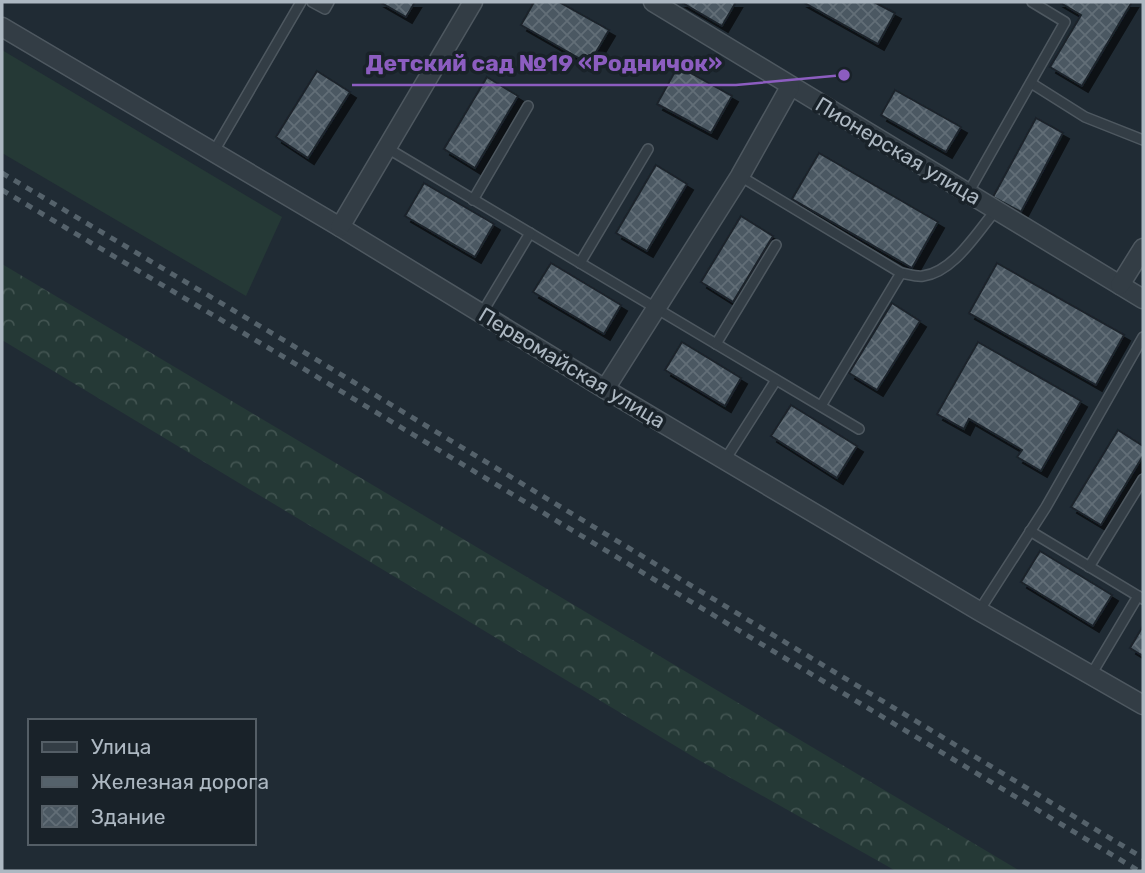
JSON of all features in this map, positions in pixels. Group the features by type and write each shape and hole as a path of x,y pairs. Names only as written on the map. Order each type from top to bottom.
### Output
{"street":[{"path":"340,227 473,2"},
{"name":"Пионерская улица","path":"653,2 1143,299"},
{"name":"Первомайская улица","path":"2,27 340,227 605,389 1143,705"},
{"path":"605,389 740,176 790,87"},
{"path":"1120,285 1143,248"}],"lane":[{"path":"213,153 301,2"},
{"path":"312,2 325,9 330,2"},
{"path":"968,193 1065,22 1032,2"},
{"path":"1031,83 1085,117 1143,140"},
{"path":"473,200 528,106"},
{"path":"387,148 859,429"},
{"path":"580,263 648,149"},
{"path":"740,176 901,273 922,276 940,270 953,261 996,210"},
{"path":"482,313 530,233"},
{"path":"716,344 776,245"},
{"path":"821,406 901,273"},
{"path":"979,611 1030,531 1143,337"},
{"path":"725,460 776,380"},
{"path":"1089,567 1143,479"},
{"path":"1030,531 1141,598 1091,675"}],"green space":[{"path":"2,50 282,217 246,296 2,153"},
{"path":"2,264 1020,871 896,871 697,759 2,340"}],"building":[{"path":"380,2 415,2 406,17"},
{"path":"534,2 559,2 609,30 589,64 521,25"},
{"path":"681,2 736,2 722,26"},
{"path":"803,2 874,2 895,13 878,44"},
{"path":"1059,2 1132,2 1082,86 1050,67 1081,15"},
{"path":"678,66 732,96 711,133 657,104"},
{"path":"317,71 350,92 308,158 276,137"},
{"path":"487,77 518,96 475,168 444,149"},
{"path":"895,90 961,127 946,152 881,115"},
{"path":"1036,118 1063,133 1021,212 993,197"},
{"path":"819,153 938,222 912,268 792,199"},
{"path":"656,165 687,184 647,251 616,233"},
{"path":"424,183 494,224 475,257 405,216"},
{"path":"741,216 773,236 733,302 701,282"},
{"path":"551,263 621,305 604,334 533,292"},
{"path":"997,263 1124,335 1096,385 969,313"},
{"path":"892,303 920,321 877,390 849,373"},
{"path":"682,342 741,378 725,406 665,370"},
{"path":"978,342 1081,401 1041,471 1017,457 1022,450 969,419 964,429 937,414"},
{"path":"791,405 857,446 837,478 771,436"},
{"path":"1118,430 1143,446 1143,456 1101,525 1071,507"},
{"path":"1040,551 1112,595 1093,626 1021,582"},
{"path":"1143,626 1143,656 1130,648"}],"railway":[{"path":"2,173 1143,858"},
{"path":"2,190 1139,871"}],"place":[{"name":"Детский сад №19 «Родничок»","path":"844,75"}]}
